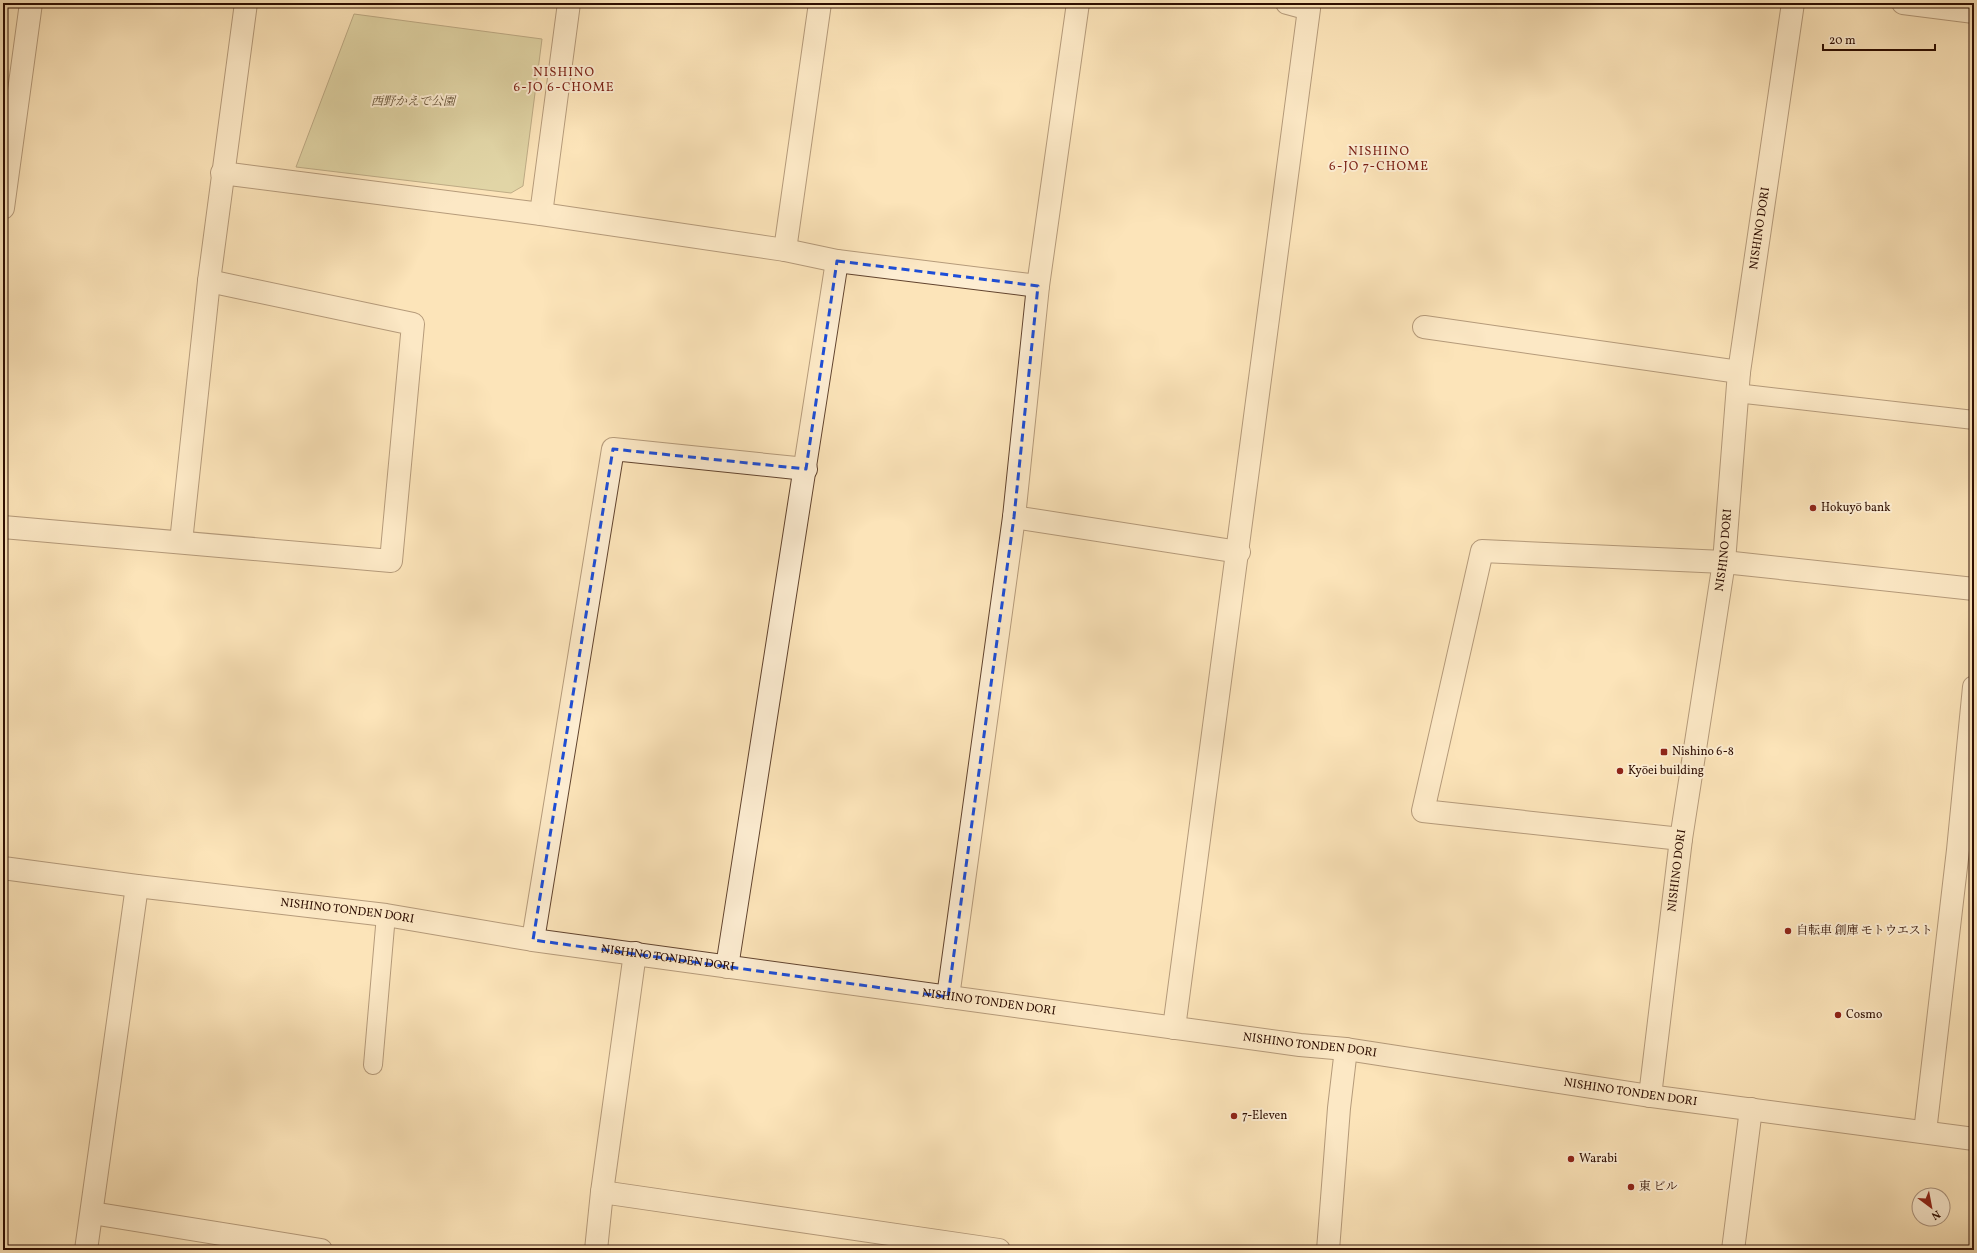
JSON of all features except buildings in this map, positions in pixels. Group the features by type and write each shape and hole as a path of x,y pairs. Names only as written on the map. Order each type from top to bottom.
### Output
{"street":[{"path":"3,208 31,3"},
{"path":"181,542 222,173 246,3"},
{"path":"541,214 569,3"},
{"path":"785,250 820,3"},
{"path":"948,997 1014,517 1038,286 1078,3"},
{"path":"1174,1028 1239,552 1309,9 1288,3"},
{"name":"NISHINO DORI","path":"1650,1096 1681,839 1724,562 1736,393 1793,3"},
{"path":"1903,3 1974,12"},
{"path":"222,173 541,214 785,250 837,261 1038,286"},
{"path":"727,967 806,469 837,261"},
{"path":"3,527 391,561 413,324 209,281"},
{"path":"1424,327 1739,372"},
{"path":"532,940 614,449 806,469"},
{"path":"1014,517 1239,552"},
{"path":"1681,839 1423,811 1482,551 1724,562 1974,589"},
{"path":"1925,1132 1966,851 1974,687"},
{"name":"NISHINO TONDEN DORI","path":"3,868 137,886 386,915 532,940 1300,1045 1346,1049 1650,1096 1974,1139"},
{"path":"86,1250 137,886"},
{"path":"596,1250 602,1192 635,953"},
{"path":"1328,1250 1339,1108 1346,1049"},
{"path":"1733,1250 1751,1109"},
{"path":"602,1192 999,1250"},
{"path":"92,1213 321,1250"}],"lane":[{"path":"1736,393 1974,420"},
{"path":"373,1065 386,915"}],"highlighted area":[{"path":"837,261 1038,286 1014,517 948,997 533,940 613,449 806,469"}],"green space":[{"name":"西野かえで公園","path":"354,14 542,39 523,186 511,193 296,167"}],"place":[{"name":"Hokuyō bank","path":"1813,508"},
{"name":"Nishino 6-8","path":"1664,752"},
{"name":"Kyōei building","path":"1620,771"},
{"name":"自転車 創庫 モトウエスト","path":"1788,931"},
{"name":"Cosmo","path":"1838,1015"},
{"name":"7-Eleven","path":"1234,1116"},
{"name":"Warabi","path":"1571,1159"},
{"name":"東 ビル","path":"1631,1187"}],"district":[{"name":"NISHINO 6-JO 6-CHOME","path":"564,80"},
{"name":"NISHINO 6-JO 7-CHOME","path":"1379,160"}]}
